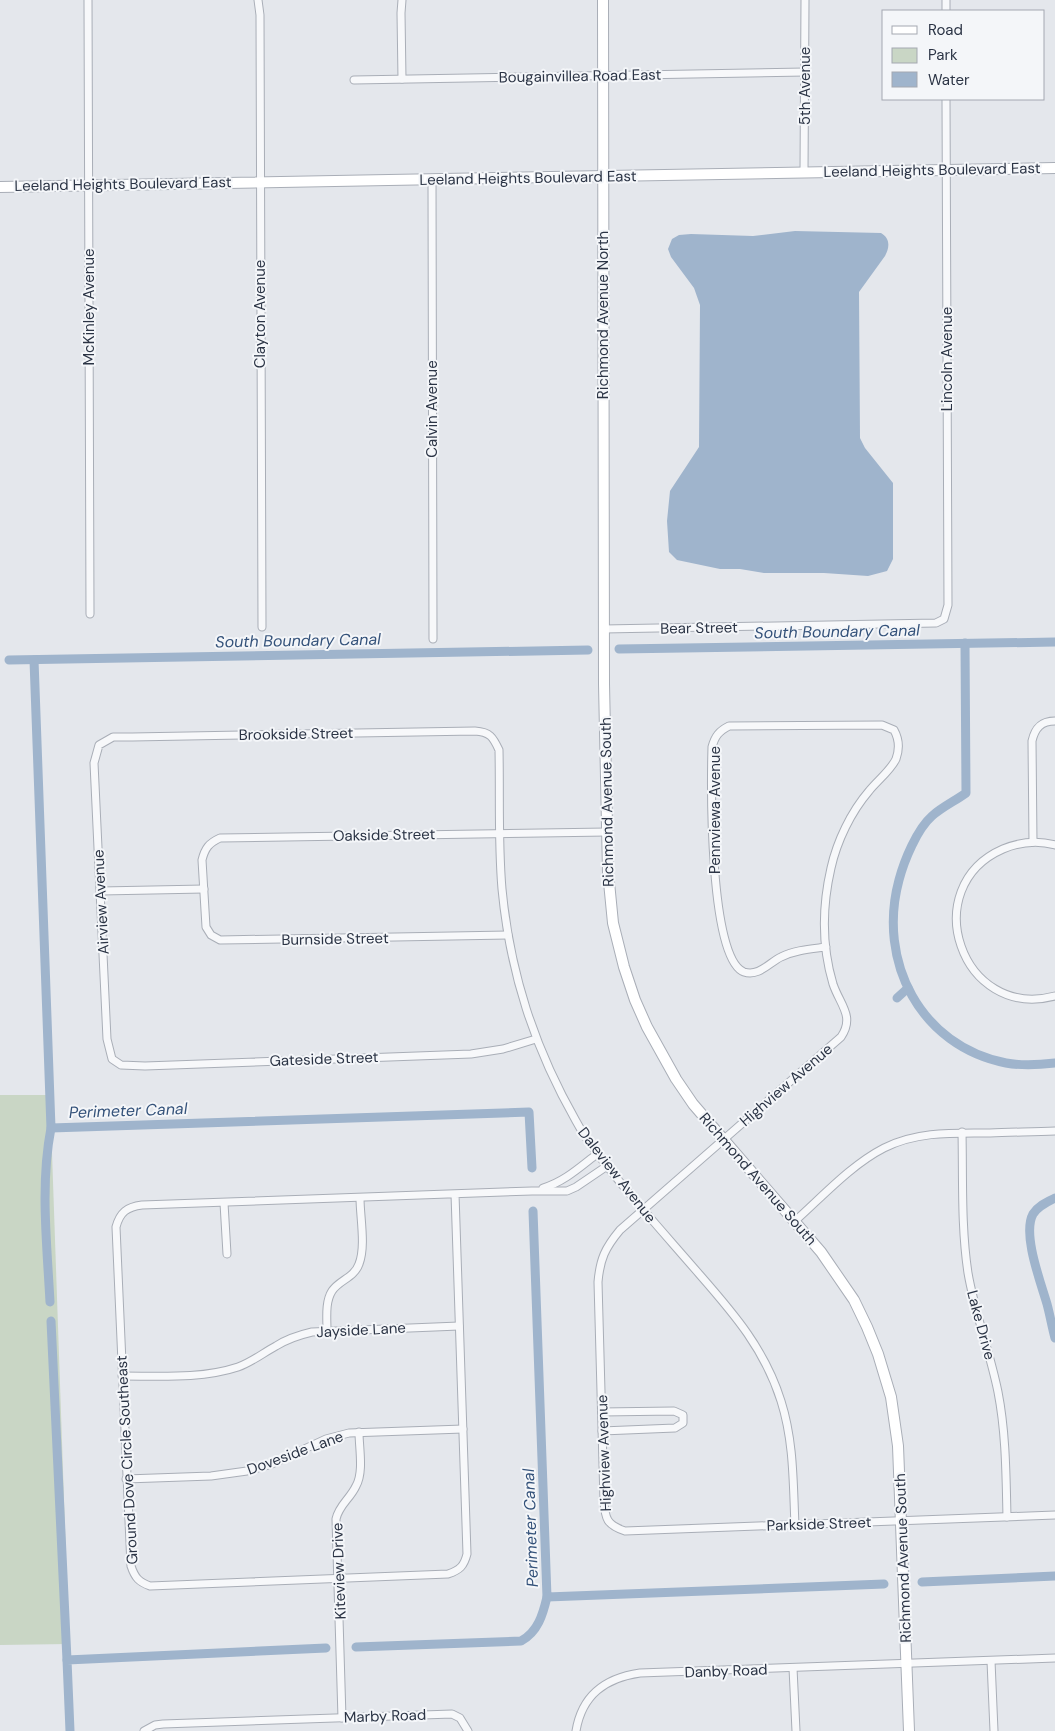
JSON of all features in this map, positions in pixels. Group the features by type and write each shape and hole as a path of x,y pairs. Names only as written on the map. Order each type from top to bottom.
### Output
{"street":[{"name":"McKinley Avenue","path":"88,0 90,614"},
{"name":"Clayton Avenue","path":"258,0 260,15 262,627"},
{"path":"402,0 402,79"},
{"name":"Richmond Avenue North","path":"603,0 604,629"},
{"name":"5th Avenue","path":"804,172 805,0"},
{"name":"Bougainvillea Road East","path":"354,80 805,72"},
{"name":"Lincoln Avenue","path":"944,620 948,605 946,100"},
{"name":"Leeland Heights Boulevard East","path":"0,186 1055,168"},
{"name":"Calvin Avenue","path":"432,179 433,638"},
{"name":"Bear Street","path":"604,629 936,623 944,620"},
{"name":"Richmond Avenue South","path":"604,629 609,895 624,967 635,1000 647,1027 676,1079 693,1104 795,1221 838,1275 867,1327 878,1354 891,1397 896,1427 909,1731"},
{"path":"1033,842 1032,742 1034,733 1039,725 1055,721"},
{"name":"Pennviewa Avenue","path":"826,947 791,953 755,973 745,972 737,968 720,913 713,862 712,760 715,738 720,730 729,726 882,724 894,730"},
{"name":"Highview Avenue","path":"613,1527 607,1520 604,1510 598,1282 601,1261 610,1242 620,1230 841,1037 847,1028 847,1016 834,985 826,947 824,907 833,860 844,831 861,801 895,760 899,748 898,738 894,730"},
{"name":"Brookside Street","path":"100,746 114,737 132,736 475,731 485,732 493,736"},
{"name":"Daleview Avenue","path":"493,736 498,750 502,887 508,935 519,988 536,1039 550,1073 577,1123 597,1154 643,1210 731,1310 745,1328 766,1362 781,1401 789,1435 794,1480 795,1525"},
{"name":"Airview Avenue","path":"100,746 94,763 107,1039 112,1059"},
{"name":"Oakside Street","path":"204,889 202,860 210,842 220,838 607,832"},
{"path":"1055,845 1033,842 1010,846 998,852 976,868 965,884 956,914 956,926 962,952 978,976 1000,992 1014,997 1039,999 1055,996"},
{"path":"100,891 204,889"},
{"name":"Burnside Street","path":"204,889 206,927 211,935 220,940 508,935"},
{"name":"Gateside Street","path":"112,1059 121,1065 145,1066 441,1055 489,1052 536,1039"},
{"path":"795,1221 857,1166 883,1148 912,1137 962,1132 1055,1132"},
{"name":"Lake Drive","path":"962,1132 966,1254 976,1309 992,1362 1000,1401 1005,1451 1007,1517"},
{"path":"535,1191 554,1185 566,1178 597,1154"},
{"name":"Ground Dove Circle Southeast","path":"455,1194 467,1554 464,1564 458,1570 448,1574 150,1586 140,1582 134,1576 131,1566 126,1479 116,1227 118,1218 124,1210 142,1205 535,1191 567,1191 606,1166"},
{"path":"328,1330 328,1303 331,1292 356,1271 360,1262 362,1251 360,1198"},
{"path":"224,1203 226,1254"},
{"name":"Jayside Lane","path":"122,1376 196,1374 226,1370 252,1360 300,1335 328,1330 460,1326"},
{"path":"602,1412 674,1411 683,1415 683,1423 675,1428 602,1431"},
{"name":"Doveside Lane","path":"126,1479 218,1476 247,1471 272,1464 337,1435 358,1432 463,1429"},
{"name":"Kiteview Drive","path":"342,1718 336,1519 338,1510 358,1484 360,1475 358,1432"},
{"name":"Parkside Street","path":"613,1527 625,1531 1055,1515"},
{"name":"Danby Road","path":"576,1731 582,1710 588,1700 606,1684 627,1675 640,1673 906,1665 1055,1658"},
{"path":"991,1661 994,1731"},
{"path":"793,1668 796,1731"},
{"name":"Marby Road","path":"145,1731 155,1725 164,1724 452,1714 460,1718 468,1731"}],"green space":[{"path":"0,1095 50,1095 69,1644 0,1645"}],"water":[{"path":"795,231 881,233 886,237 888,243 885,256 859,292 860,438 865,448 893,483 893,559 887,571 868,576 824,573 764,573 740,569 720,569 677,560 669,552 667,521 670,491 699,447 700,305 694,288 671,257 668,249 672,239 679,235 753,236"}],"waterway":[{"name":"South Boundary Canal","path":"619,649 1055,642"},
{"path":"965,643 966,793 932,816 921,829 912,846 899,880 894,910 894,940 901,969 912,995 929,1019 950,1039 976,1054 1006,1063 1018,1065 1055,1063"},
{"name":"South Boundary Canal","path":"9,660 588,650"},
{"name":"Perimeter Canal","path":"34,660 51,1128 529,1112 532,1168"},
{"path":"897,998 908,988"},
{"path":"50,1302 45,1193 51,1128"},
{"path":"1055,1198 1040,1206 1033,1214 1030,1223 1031,1246 1055,1338"},
{"name":"Perimeter Canal","path":"533,1211 547,1597 884,1584"},
{"path":"51,1321 67,1660"},
{"name":"Perimeter Canal","path":"922,1582 1055,1576"},
{"path":"356,1647 521,1641 536,1628 547,1597"},
{"path":"70,1731 67,1660 326,1648"}]}
